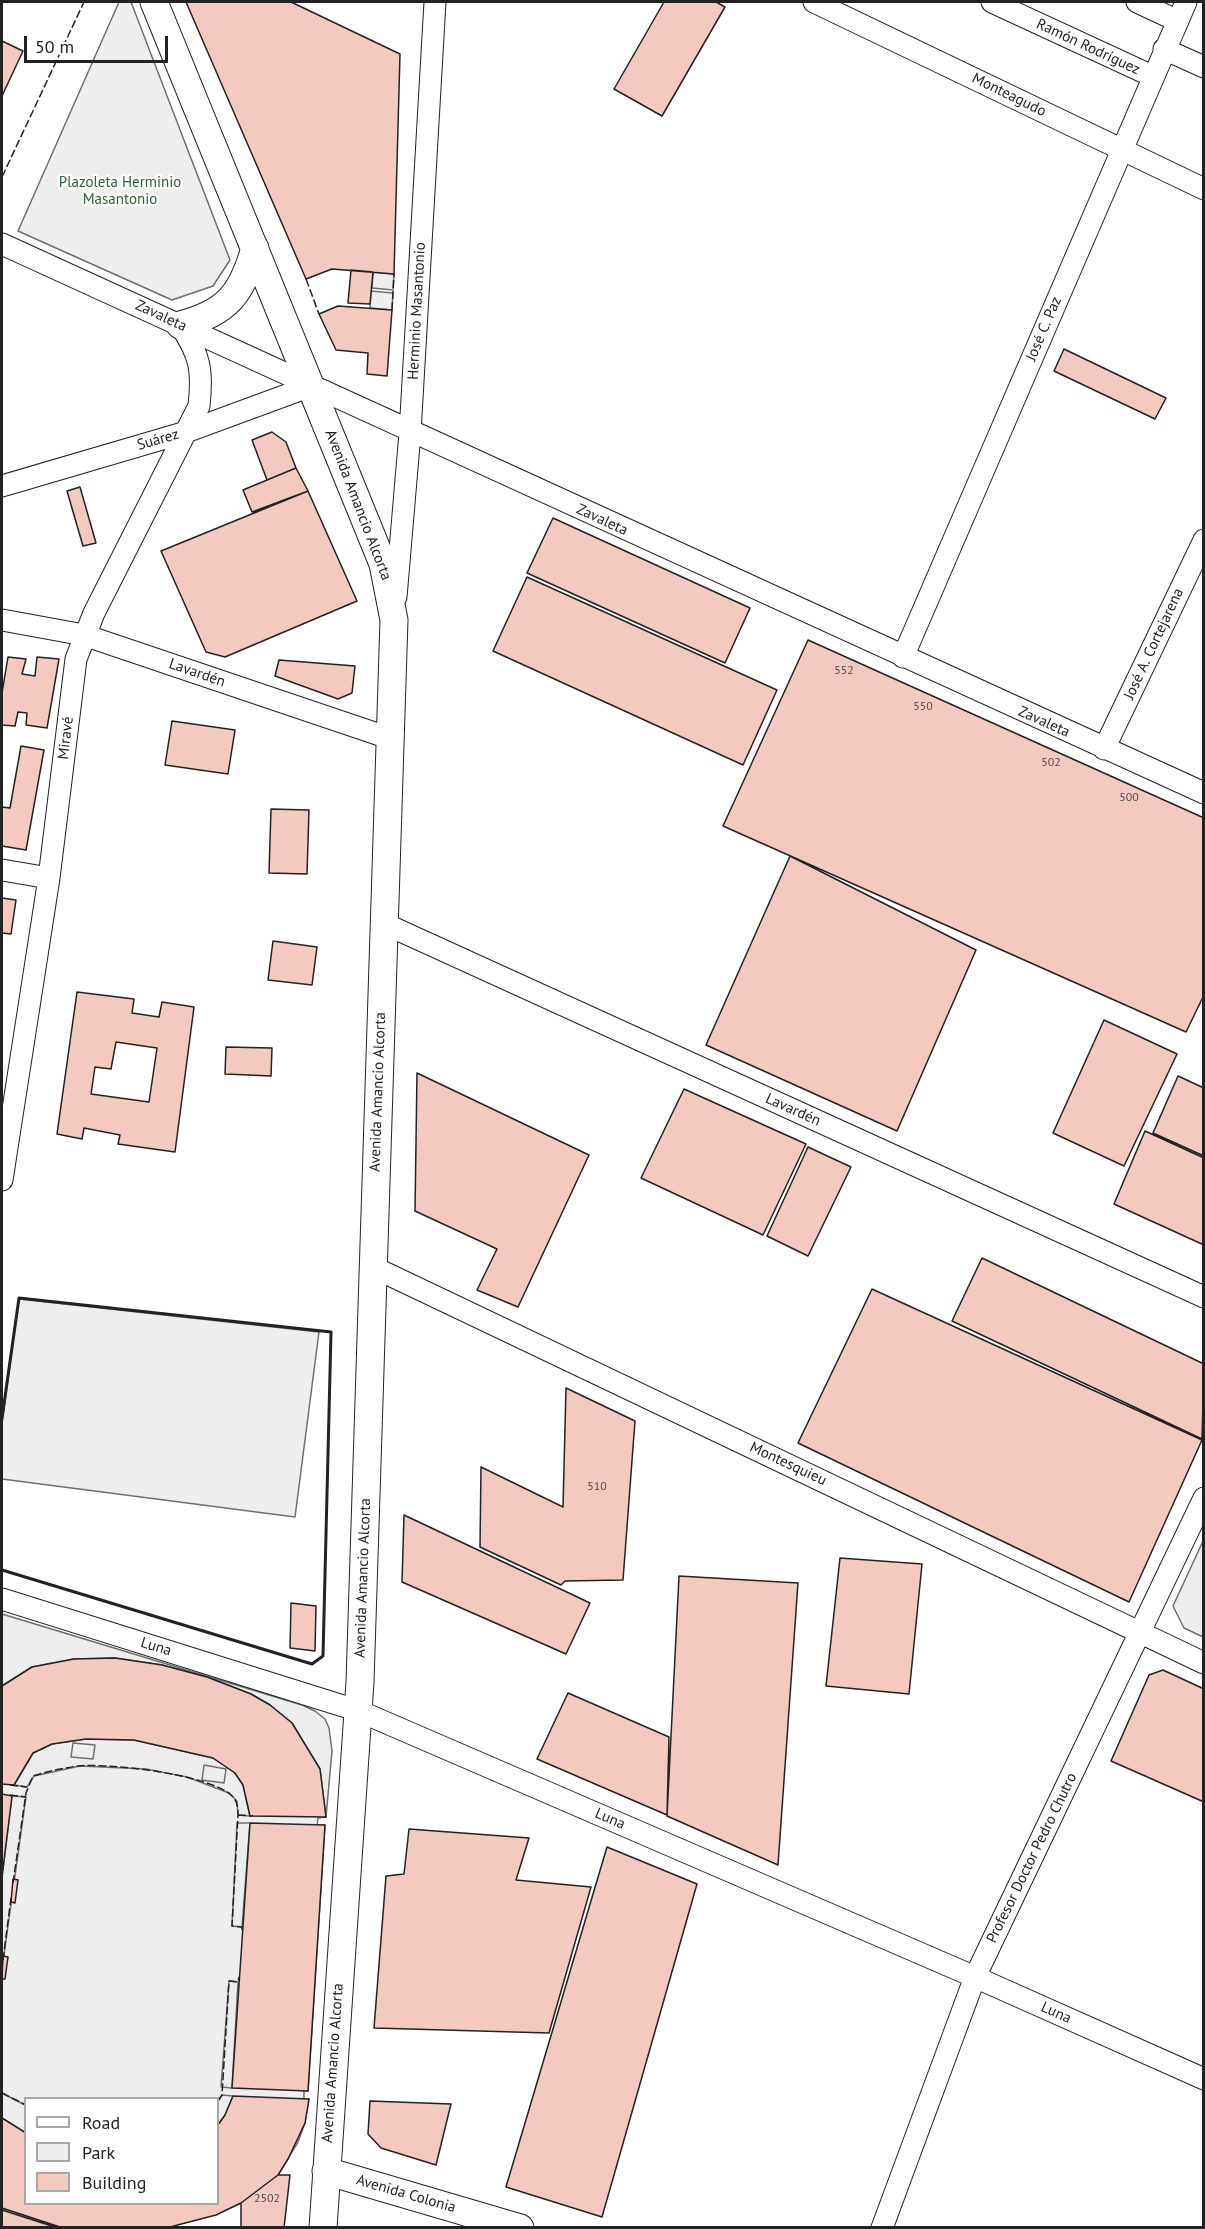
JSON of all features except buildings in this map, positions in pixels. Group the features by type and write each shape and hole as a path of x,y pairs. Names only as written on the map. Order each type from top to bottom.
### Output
{"main road":[{"name":"Avenida Amancio Alcorta","path":"154,2 383,564 394,620 382,923 359,1711 323,2228"},
{"path":"180,325 203,320 222,308 238,291 248,271 255,248"},
{"name":"Avenida Colonia","path":"326,2171 520,2228"}],"street":[{"name":"Herminio Masantonio","path":"394,620 410,433 435,2"},
{"name":"Monteagudo","path":"814,2 1203,189"},
{"name":"Ramón Rodríguez","path":"992,2 1152,76"},
{"path":"1137,2 1178,21"},
{"name":"José C. Paz","path":"903,657 1152,76 1186,2"},
{"path":"1164,49 1203,67"},
{"name":"Zavaleta","path":"2,244 410,433 1203,793"},
{"name":"Miravé","path":"2,1180 49,878 76,659 84,635 199,406 202,377 196,349 180,325"},
{"name":"Suárez","path":"2,486 186,432 311,386"},
{"name":"José A. Cortejarena","path":"1104,749 1203,540"},
{"name":"Lavardén","path":"2,620 84,635 389,738"},
{"path":"2,870 49,878"},
{"name":"Lavardén","path":"382,923 1203,1297"},
{"name":"Montesquieu","path":"373,1267 1203,1663"},
{"name":"Profesor Doctor Pedro Chutro","path":"882,2228 975,1977 1203,1498"},
{"name":"Luna","path":"2,1599 359,1711 975,1977 1203,2079"}],"green space":[{"name":"Plazoleta Herminio Masantonio","path":"119,2 131,2 230,260 213,286 172,300 18,231"},
{"path":"373,272 394,274 393,290 372,288"},
{"path":"371,291 393,293 392,310 370,308"},
{"path":"19,1299 319,1332 295,1517 2,1479 2,1424"},
{"path":"115,1658 174,1669 236,1688 264,1702 288,1720 308,1743 320,1771 326,1817 318,1818 317,1825 325,1825 308,2091 304,2091 304,2099 309,2099 305,2123 298,2142 278,2175 195,2220 166,2227 63,2228 2,2208 2,1686 32,1667 74,1659"}],"shaded area":[{"path":"1203,1541 1204,1637 1184,1628 1173,1606"},
{"path":"2,1614 302,1705 315,1711 325,1719 329,1728 332,1751 326,1817 320,1769 292,1723 270,1705 251,1694 207,1677 162,1665 115,1658 74,1659 32,1667 2,1686"},
{"path":"86,1739 134,1740 213,1758 235,1773 243,1785 250,1816 238,1815 237,1801 229,1793 187,1777 146,1769 80,1766 34,1776 27,1787 14,1785 33,1753 52,1744","holes":["73,1743 95,1745 93,1759 71,1757","204,1765 226,1769 224,1783 202,1780"]},
{"path":"12,1796 26,1797 2,1969 2,1877"},
{"path":"237,1823 250,1823 242,1927 232,1926"},
{"path":"229,1981 238,1982 232,2088 221,2087"},
{"path":"2,2093 24,2104 24,2132 2,2118"},
{"path":"222,2095 233,2096 219,2124 219,2100"}],"fence":[{"path":"2,177 84,2"},
{"path":"392,310 394,274"},
{"path":"306,279 319,314"},
{"path":"13,1883 26,1793 33,1776 78,1766 112,1766 158,1771 201,1781 219,1788 236,1801 238,1815 232,1926 242,1927 242,1932"},
{"path":"10,1785 27,1787"},
{"path":"10,1795 26,1797"},
{"path":"238,1815 253,1816"},
{"path":"3,1960 11,1898"},
{"path":"219,2100 222,2095 229,1981 238,1982 239,1977"},
{"path":"2,2093 24,2104"}],"wall":[{"path":"2,1418 19,1298 331,1332 323,1656 312,1664 2,1570"}]}
